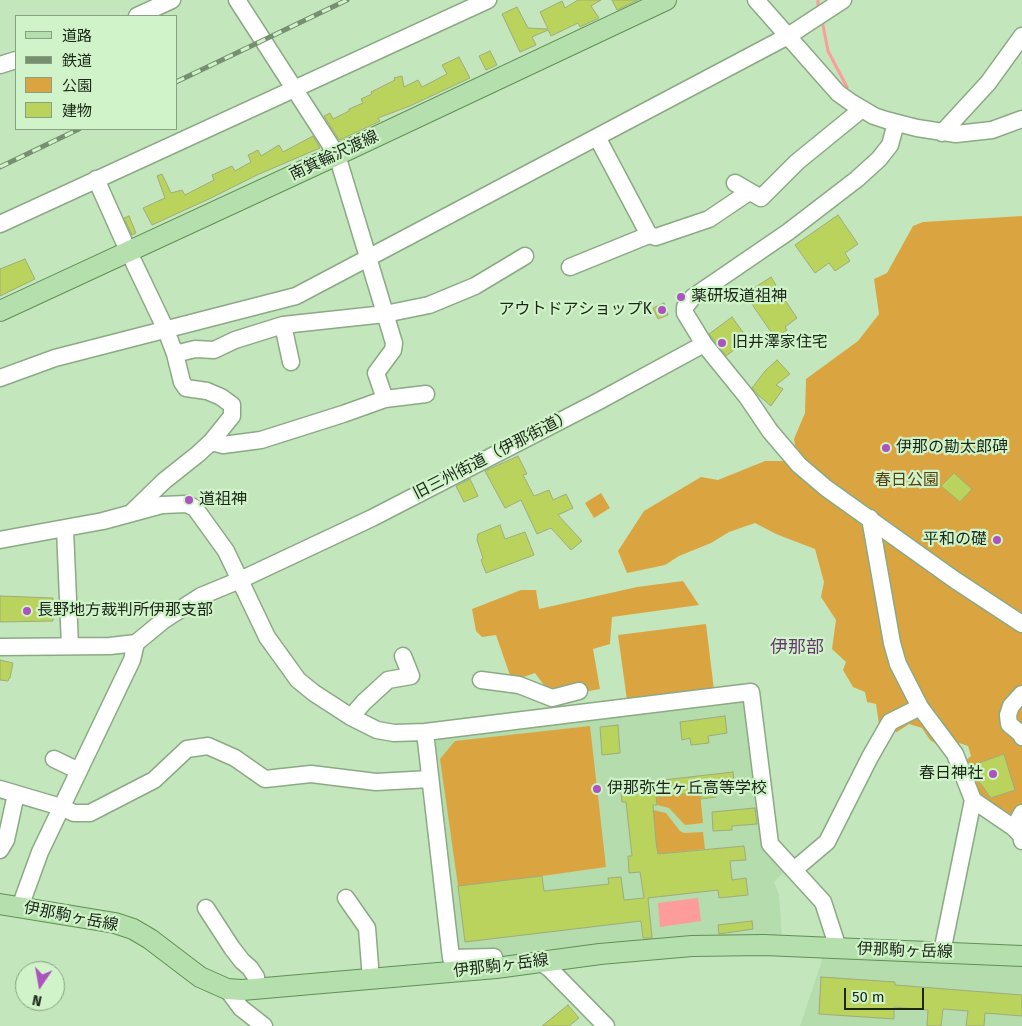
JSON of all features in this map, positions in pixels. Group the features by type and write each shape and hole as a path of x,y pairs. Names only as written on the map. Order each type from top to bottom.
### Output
{"main road":[{"name":"南箕輪沢渡線","path":"0,311 666,0"},
{"name":"伊那駒ヶ岳線","path":"0,904 115,923 150,939 200,977 227,989 258,989 496,968 646,948 692,946 764,945 1022,956"}],"street":[{"path":"139,15 172,0"},
{"path":"237,0 337,155 394,343 393,350 376,373 385,399"},
{"path":"0,224 488,0"},
{"path":"756,0 838,93 862,109 896,123 942,133 971,133 992,130 1022,119"},
{"path":"0,378 55,358 296,296 368,260 788,36 843,0"},
{"path":"942,133 988,83 1022,36"},
{"path":"0,65 15,60"},
{"path":"735,183 761,198 796,162 862,109"},
{"path":"896,123 890,145 879,159 850,185 788,232 688,301 685,313 704,344 747,397 770,431 799,465 826,488 955,580 1022,624"},
{"path":"596,137 649,235"},
{"path":"96,179 166,330 175,354 182,382 186,388 207,391 221,397 232,405 232,416 211,442 164,481 131,513"},
{"path":"570,267 649,235 656,237 709,219 749,192"},
{"path":"175,354 195,349 214,350 235,340 283,325 385,314 429,305 475,286 525,256"},
{"path":"283,325 291,362"},
{"name":"旧三州街道（伊那街道）","path":"136,644 164,620 201,596 240,580 372,518 704,344"},
{"path":"211,442 224,445 261,440 385,399 426,394"},
{"path":"0,540 103,521 162,505 187,504 195,508 226,551 267,637 298,680 351,717 378,730 394,733 424,732 752,691 770,844 795,869 823,902 838,948"},
{"path":"870,518 892,643 898,664 920,707 955,754 972,800 942,952"},
{"path":"65,529 70,646"},
{"path":"0,647 136,644 132,660 40,852 20,907"},
{"path":"351,717 388,680 411,676 403,656"},
{"path":"481,680 519,685 552,698 579,691"},
{"path":"1022,694 1008,714 1009,724 1022,737"},
{"path":"795,869 827,842 890,722 920,707"},
{"path":"424,732 451,958 494,957 496,968"},
{"path":"0,789 61,807 74,813 90,813 154,780 187,749 198,746 208,746 221,751 265,779 310,774 376,782 430,779"},
{"path":"54,759 79,771"},
{"path":"0,850 6,840 16,794"},
{"path":"972,800 1018,835 1022,813"},
{"path":"346,898 367,928 371,979"},
{"path":"206,908 232,948 253,972 258,989"},
{"path":"540,962 549,968 606,1026"},
{"path":"227,989 241,1008 264,1026"}],"shaded area":[{"name":"伊那弥生ヶ丘高等学校","path":"734,697 748,702 766,840 789,867 774,882 779,895 782,937 499,959 453,954 429,738"},
{"path":"698,898 701,921 660,927 658,903"},
{"path":"823,957 1022,966 1022,1026 800,1026"}],"green space":[{"name":"春日公園","path":"1022,216 1022,841 975,807 966,760 971,756 968,746 950,740 944,749 930,740 922,728 909,724 897,732 879,724 876,704 867,702 865,692 853,687 843,670 846,662 832,649 836,620 821,597 824,582 815,549 776,534 755,523 729,532 711,543 679,556 665,565 627,573 618,551 644,511 701,477 718,480 765,461 783,461 796,451 794,439 805,413 806,379 858,341 879,314 874,279 887,273 913,226 923,222"},
{"path":"601,493 610,508 594,518 585,503"},
{"path":"683,581 699,605 612,617 610,644 593,649 600,689 584,692 549,692 535,673 512,681 496,635 482,637 476,631 472,609 521,590 536,590 539,609 637,587"},
{"path":"706,624 714,690 627,700 618,635"},
{"path":"590,726 606,867 458,886 440,759 455,741"},
{"path":"700,792 703,823 685,825 669,808 657,805 656,797"},
{"path":"653,810 666,813 680,831 684,833 703,832 705,849 657,854"}],"building":[{"path":"578,0 601,0 591,6 599,18 580,27 578,23 551,36 548,30 532,37 536,45 520,52 502,14 517,7 528,28 548,29 540,12 562,1 565,8"},
{"path":"612,0 638,0 617,10"},
{"path":"490,51 497,65 486,70 479,56"},
{"path":"459,57 470,78 410,106 378,118 380,121 342,139 339,140 324,116 330,113 333,119 349,111 349,109 363,103 361,99 395,80 394,78 402,76 404,87 418,80 422,87 447,74 442,65"},
{"path":"313,136 320,148 257,175 152,225 143,208 165,198 157,176 162,174 171,193 182,190 185,195 214,180 212,175 232,166 235,171 251,162 248,155 258,150 261,156 279,145 283,152"},
{"path":"838,215 858,244 845,253 850,261 835,271 829,263 815,273 795,245"},
{"path":"129,216 136,233 132,235 124,218"},
{"path":"25,259 35,279 0,296 0,269"},
{"path":"771,277 776,285 773,288 782,301 785,300 797,318 785,327 787,330 775,338 745,294"},
{"path":"664,303 668,315 658,319 653,308"},
{"path":"732,317 748,339 726,356 709,334"},
{"path":"777,360 790,374 776,385 783,389 771,406 752,388 765,371"},
{"path":"518,456 527,474 523,475 534,496 549,490 553,500 566,494 573,508 558,515 582,541 571,550 551,528 537,534 521,500 505,508 485,471"},
{"path":"954,473 972,489 960,502 941,486"},
{"path":"470,479 478,496 464,502 456,486"},
{"path":"500,525 505,539 525,532 534,555 486,573 481,560 483,558 477,540 478,534"},
{"name":"長野地方裁判所伊那支部","path":"0,596 53,598 53,621 0,622"},
{"path":"0,660 13,663 8,681 0,680"},
{"path":"725,716 727,733 708,736 709,743 691,745 690,738 682,740 680,722"},
{"path":"618,725 620,753 602,755 600,727"},
{"name":"春日神社","path":"1004,754 1015,790 991,798 980,783 973,765"},
{"path":"733,772 735,789 715,792 716,797 701,799 700,792 656,797 657,805 653,805 656,842 658,854 744,846 746,860 730,861 732,880 746,878 748,895 719,898 718,890 648,898 652,938 643,938 641,921 465,942 458,886 542,876 544,891 609,884 608,878 621,877 624,900 644,898 640,872 629,873 628,856 632,856 626,802 622,802 620,785"},
{"path":"755,808 757,824 732,826 732,830 713,831 712,812"},
{"path":"752,921 753,929 719,934 718,925"},
{"path":"821,977 895,982 895,985 1022,995 1022,1016 985,1013 984,1026 966,1026 968,1011 943,1009 941,1026 927,1026 928,1010 894,1007 894,1019 819,1014"},
{"path":"568,1005 579,1018 569,1026 542,1026"}],"waterway":[{"path":"818,0 818,9"},
{"path":"822,20 828,51 847,87"}],"railway":[{"path":"178,81 347,0"},
{"path":"0,167 77,130"}],"place":[{"name":"薬研坂道祖神","path":"681,297"},
{"name":"アウトドアショップK","path":"662,310"},
{"name":"旧井澤家住宅","path":"722,343"},
{"name":"伊那の勘太郎碑","path":"886,448"},
{"name":"道祖神","path":"189,500"},
{"name":"平和の礎","path":"997,540"},
{"name":"長野地方裁判所伊那支部","path":"27,611"},
{"name":"春日神社","path":"993,774"},
{"name":"伊那弥生ヶ丘高等学校","path":"597,789"}],"district":[{"name":"伊那部","path":"797,648"}]}
